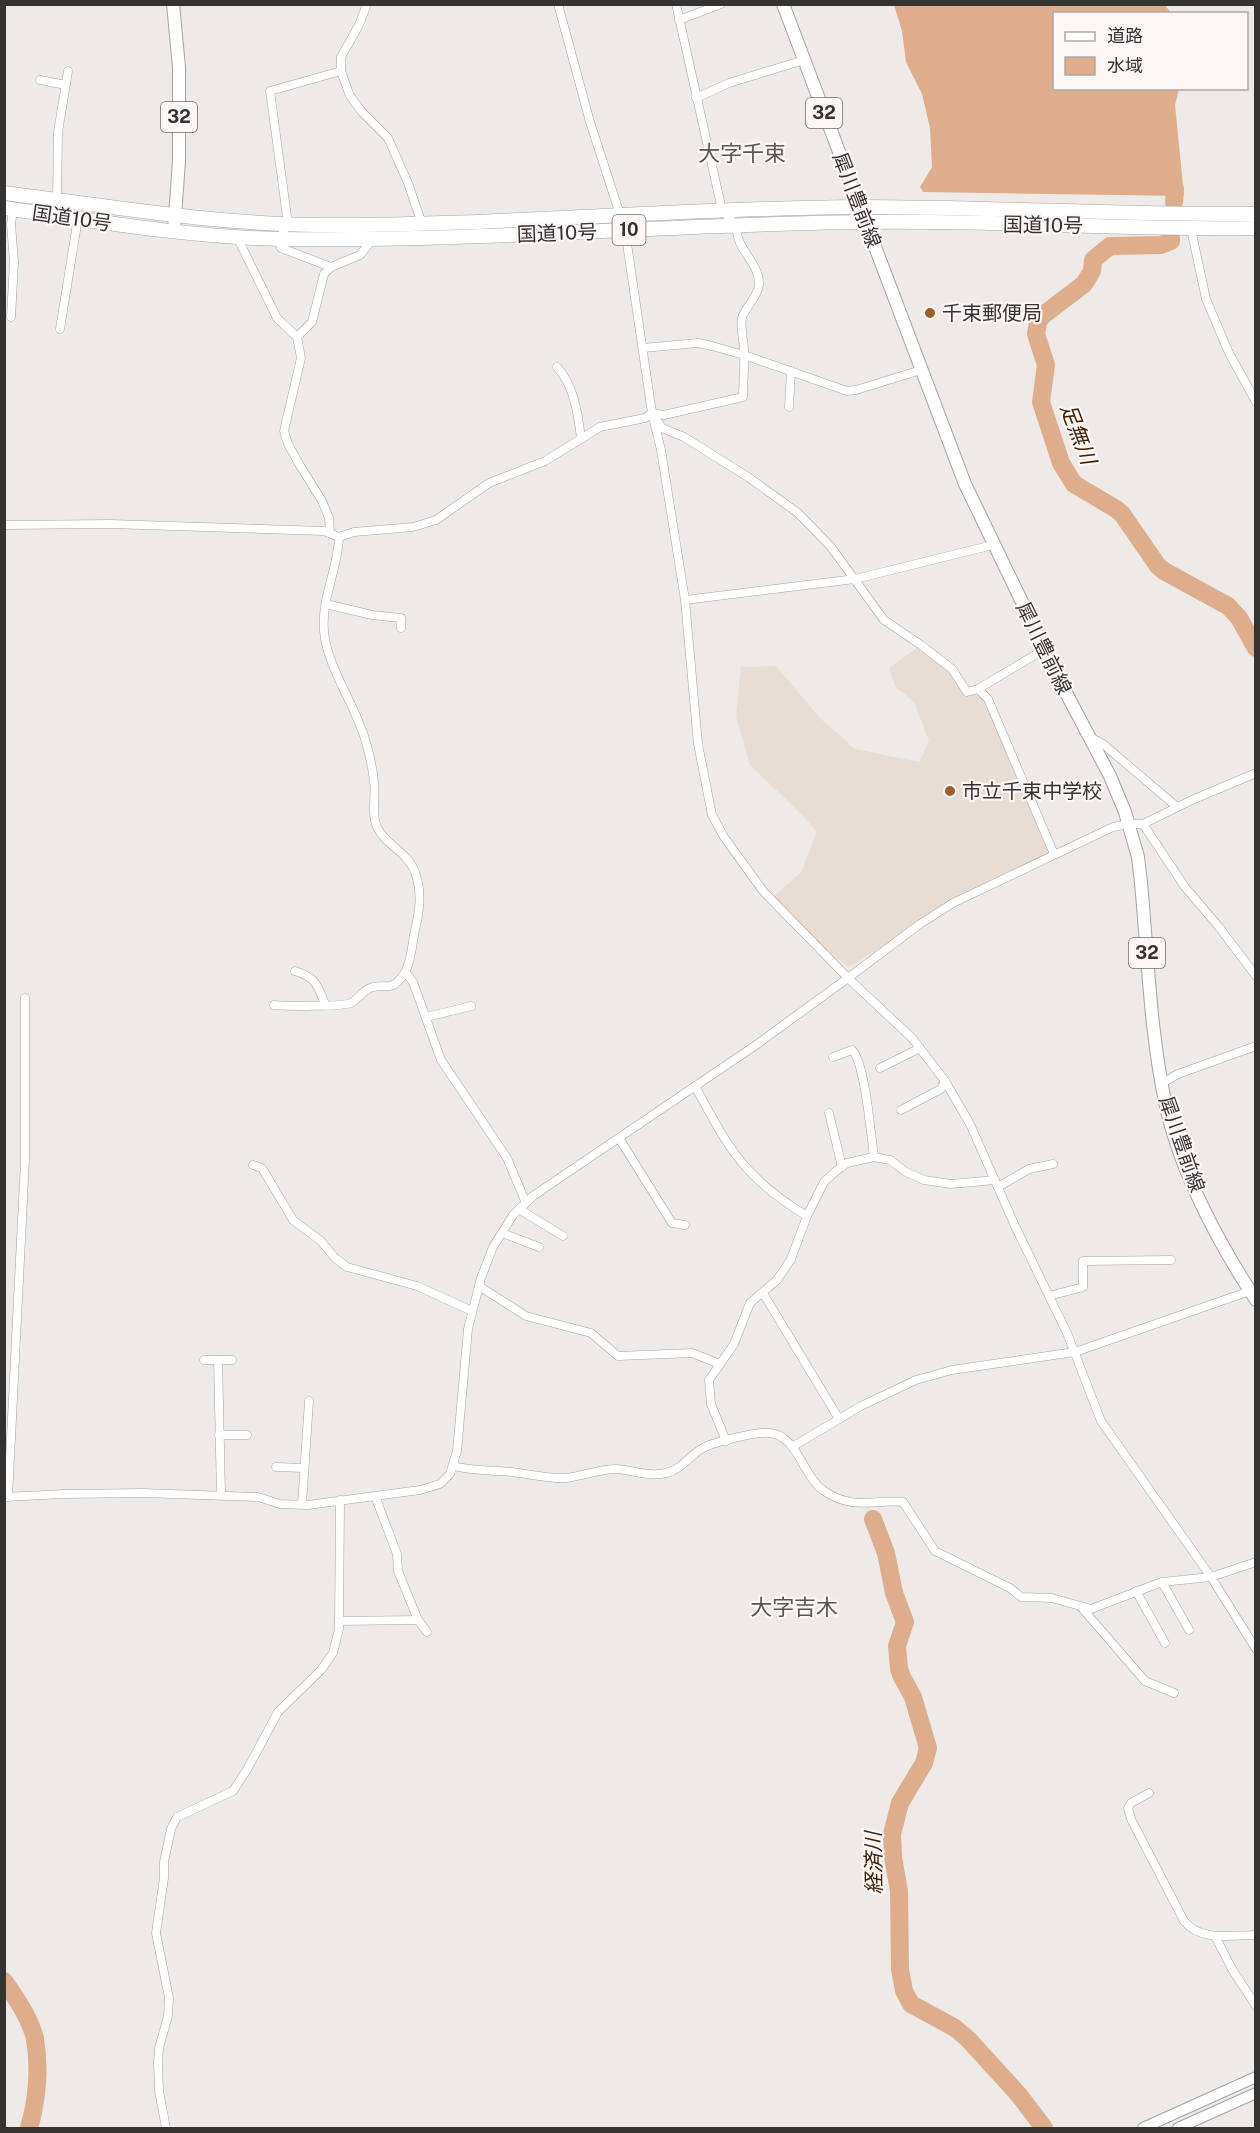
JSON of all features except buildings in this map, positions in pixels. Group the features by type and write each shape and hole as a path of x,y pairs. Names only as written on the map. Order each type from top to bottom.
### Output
{"highway":[{"name":"国道10号","path":"4,193 175,215 288,224 422,224 722,210 860,207 1256,214"},
{"name":"国道10号","path":"9,209 174,230 279,239 373,239 866,222 1191,229 1256,228"}],"main road":[{"name":"32","path":"173,4 179,67 179,161 174,230"},
{"name":"犀川豊前線","path":"783,4 965,484 993,545 1110,776 1128,824 1138,857 1155,1040 1166,1108 1195,1188 1222,1244 1252,1295"},
{"path":"1143,2128 1256,2076"},
{"path":"1178,2128 1256,2093"}],"street":[{"path":"367,4 359,25 341,57 340,72 350,96 362,112 388,138 408,183 422,224"},
{"path":"558,4 590,122 625,230 652,413 661,450 685,600 698,744 712,815 724,837 763,891 848,978 912,1038 945,1081 970,1124 1075,1352 1101,1421 1211,1577 1256,1649"},
{"path":"4,525 111,524 324,531 339,537 354,532 412,526 436,520 489,483 545,461 600,427 645,418 652,413 664,415 743,397 742,319 759,288 754,265 736,234 737,226 722,210 676,4"},
{"path":"679,20 721,4"},
{"path":"696,98 729,82 804,60"},
{"path":"57,200 58,132 68,71"},
{"path":"331,267 280,248 279,239 288,224 270,91 340,72"},
{"path":"40,80 66,85"},
{"path":"9,209 14,262 11,317"},
{"path":"60,329 78,218"},
{"path":"1191,229 1206,299 1229,353 1256,402"},
{"path":"237,237 277,318 297,337 301,358 284,432 299,464 322,501 329,518 330,533"},
{"path":"297,337 312,322 324,274 331,267 360,255 373,239"},
{"path":"643,348 698,344 744,354 847,391 921,370"},
{"path":"556,367 563,374 576,406 581,438"},
{"path":"789,407 791,371"},
{"path":"652,413 662,428 684,437 748,477 798,513 831,547 884,620 952,669 967,692 978,689 1045,649"},
{"path":"274,1005 351,1003 373,986 385,988 394,984 405,972 420,909 420,890 414,870 404,854 387,840 377,827 374,782 367,744 328,649 324,630 326,604 338,554 339,537"},
{"path":"685,600 855,579 993,545"},
{"path":"326,604 372,615 401,618 401,628"},
{"path":"978,689 988,699 1054,854"},
{"path":"1090,737 1103,744 1177,807"},
{"path":"26,998 25,1160 6,1497 142,1493 258,1497 280,1504 302,1504 420,1490 440,1484 450,1474 453,1466 457,1451 468,1329 472,1311 493,1247 519,1209 848,978 928,918 962,899 1113,827 1143,824 1256,773"},
{"path":"1143,824 1185,887 1256,976"},
{"path":"296,971 309,975 315,980 325,1004"},
{"path":"405,972 413,982 441,1059 507,1158 526,1203"},
{"path":"427,1017 471,1006"},
{"path":"1162,1083 1178,1074 1256,1046"},
{"path":"880,1068 920,1048"},
{"path":"833,1057 852,1050 856,1054 864,1080 874,1157"},
{"path":"901,1110 941,1089 945,1081"},
{"path":"695,1086 723,1139 740,1162 769,1191 807,1215"},
{"path":"829,1113 842,1167"},
{"path":"619,1138 672,1223 685,1225"},
{"path":"726,1441 711,1404 708,1391 709,1380 734,1344 750,1303 777,1280 791,1259 807,1215 824,1182 842,1167 855,1161 874,1157 890,1160 906,1172 924,1180 951,1184 996,1184 1029,1169 1053,1164"},
{"path":"253,1165 262,1168 293,1220 321,1241 335,1258 347,1267 417,1286 472,1311"},
{"path":"519,1209 563,1236"},
{"path":"502,1233 539,1247"},
{"path":"1049,1296 1083,1287 1083,1261 1171,1260"},
{"path":"479,1286 526,1316 591,1333 618,1356 692,1353 720,1364"},
{"path":"763,1293 839,1419"},
{"path":"792,1447 839,1419 916,1380 952,1370 1075,1352 1252,1295"},
{"path":"204,1360 232,1360"},
{"path":"218,1360 220,1496"},
{"path":"302,1504 309,1401"},
{"path":"453,1466 471,1470 493,1470 564,1478 614,1469 642,1474 666,1473 681,1466 704,1448 748,1435 771,1433 789,1443 810,1478 823,1491 843,1501 865,1505 891,1501 903,1502 935,1551 1010,1588 1021,1597 1052,1598 1091,1609 1162,1582 1211,1577 1256,1562"},
{"path":"219,1435 247,1436"},
{"path":"276,1467 304,1468"},
{"path":"375,1496 397,1554 398,1571 418,1620 427,1632"},
{"path":"166,2128 159,2091 158,2062 168,2016 169,1998 156,1933 164,1862 171,1829 177,1817 233,1791 278,1712 321,1670 333,1653 339,1621 340,1500"},
{"path":"1162,1582 1189,1630"},
{"path":"1136,1591 1165,1643"},
{"path":"1081,1607 1145,1681 1174,1693"},
{"path":"339,1621 418,1620"},
{"path":"1149,1793 1129,1806 1131,1819 1184,1921 1198,1933 1256,1935"},
{"path":"1215,1935 1232,1969 1256,2006"}],"shaded area":[{"path":"921,645 952,669 967,692 978,689 988,699 1054,854 920,924 849,967 817,945 771,899 801,872 817,832 750,765 736,716 741,667 776,666 820,718 855,749 919,762 929,741 914,702 895,686 889,668"}],"water":[{"path":"894,5 1165,5 1170,12 1053,12 1053,90 1179,90 1175,105 1184,196 923,192 920,187 932,167 930,128 922,94 906,62 902,31"}],"waterway":[{"name":"足無川","path":"1162,179 1175,189 1174,202"},
{"name":"足無川","path":"1171,238 1171,241 1161,245 1110,246 1093,260 1092,271 1084,284 1042,316 1038,322 1036,334 1046,365 1041,402 1061,463 1074,484 1122,514 1158,566 1164,571 1228,606 1239,618 1256,648"},
{"name":"経済川","path":"873,1519 886,1553 894,1593 905,1622 897,1646 899,1669 913,1697 928,1748 924,1763 900,1803 892,1834 893,1857 899,1891 900,1969 904,1991 911,2004 955,2028 968,2039 1019,2095 1044,2128"},
{"path":"4,1981 18,2001 35,2039 37,2084 29,2128"}],"place":[{"name":"千束郵便局","path":"930,313"},
{"name":"市立千束中学校","path":"950,791"}],"district":[{"name":"大字千束","path":"742,153"},
{"name":"大字吉木","path":"794,1607"}]}
